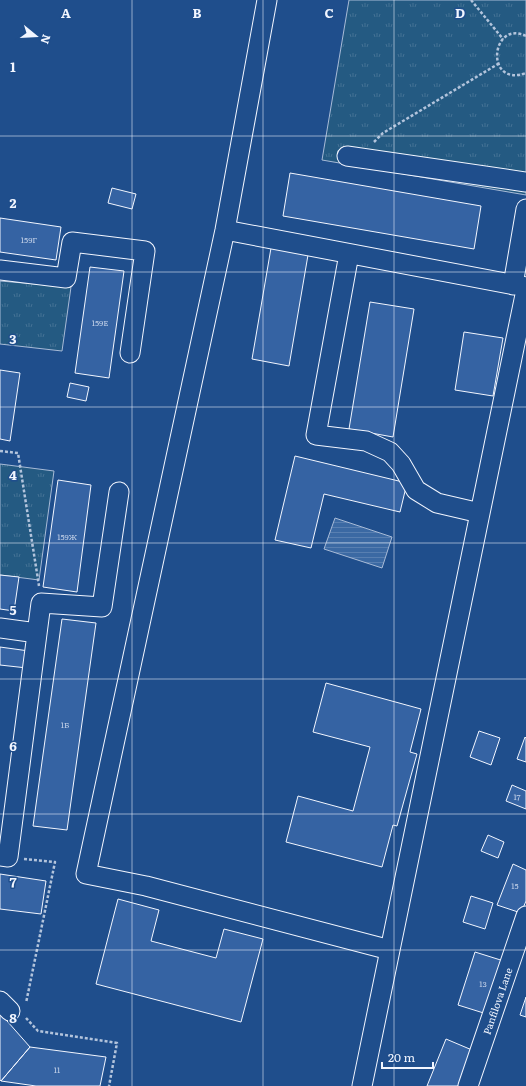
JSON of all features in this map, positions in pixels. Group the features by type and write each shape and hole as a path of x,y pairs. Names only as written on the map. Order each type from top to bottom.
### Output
{"street":[{"path":"267,0 225,230 86,874 146,886 390,950"},
{"path":"352,156 526,182"},
{"path":"362,1086 480,513 522,287 526,209"},
{"path":"225,230 522,287"},
{"path":"0,270 66,278 72,242 145,251 130,353"},
{"path":"349,254 316,435 366,441 390,452 401,464 416,490 437,503 480,513"},
{"path":"4,856 41,602 102,607 119,492"},
{"path":"0,628 37,633"},
{"name":"Panfilova Lane","path":"468,1086 526,916"}],"path":[{"path":"471,0 503,39"},
{"path":"526,36 516,34 509,35 503,39 496,51 498,64 508,73 514,75 526,73"},
{"path":"352,156 383,133 498,64"},
{"path":"0,451 18,453 41,602"},
{"path":"4,856 55,862 11,1009 38,1031 117,1043 109,1086"}],"green space":[{"path":"349,0 526,0 526,195 322,160"},
{"path":"0,281 71,287 62,351 0,344"},
{"path":"0,464 54,471 39,580 0,575"}],"shaded area":[{"path":"335,518 392,537 382,568 324,549"}],"building":[{"path":"290,173 481,206 474,249 283,216"},
{"path":"112,188 136,194 132,209 108,203"},
{"path":"0,218 61,227 56,260 0,252"},
{"path":"271,248 308,255 289,366 252,359"},
{"path":"90,267 124,271 109,378 75,373"},
{"path":"370,302 414,309 393,437 349,429"},
{"path":"464,332 503,338 493,396 455,390"},
{"path":"0,370 20,373 10,441 0,439"},
{"path":"70,383 89,387 86,401 67,397"},
{"path":"295,456 407,483 400,512 324,494 311,548 275,540"},
{"path":"58,480 91,485 77,592 43,587"},
{"path":"0,575 19,577 14,611 0,609"},
{"path":"62,619 96,623 67,830 33,826"},
{"path":"0,647 29,651 27,668 0,665"},
{"path":"326,683 421,709 410,752 417,754 397,826 393,825 382,867 286,842 298,796 353,811 370,747 313,732"},
{"path":"479,731 500,738 491,765 470,757"},
{"path":"525,737 526,738 526,762 517,759"},
{"path":"512,785 526,791 526,809 506,801"},
{"path":"488,835 504,842 498,858 481,851"},
{"path":"513,864 526,870 526,901 521,913 497,905"},
{"path":"0,874 46,881 41,914 0,909"},
{"path":"471,896 493,903 485,929 463,922"},
{"path":"118,899 159,910 151,941 216,958 224,929 263,939 241,1022 96,984"},
{"path":"475,952 507,962 490,1015 458,1005"},
{"path":"526,997 526,1017 520,1015"},
{"path":"0,1013 30,1047 1,1081 0,1080"},
{"path":"446,1039 472,1050 458,1086 427,1086"},
{"path":"30,1047 106,1057 100,1086 36,1086 1,1081"}]}
